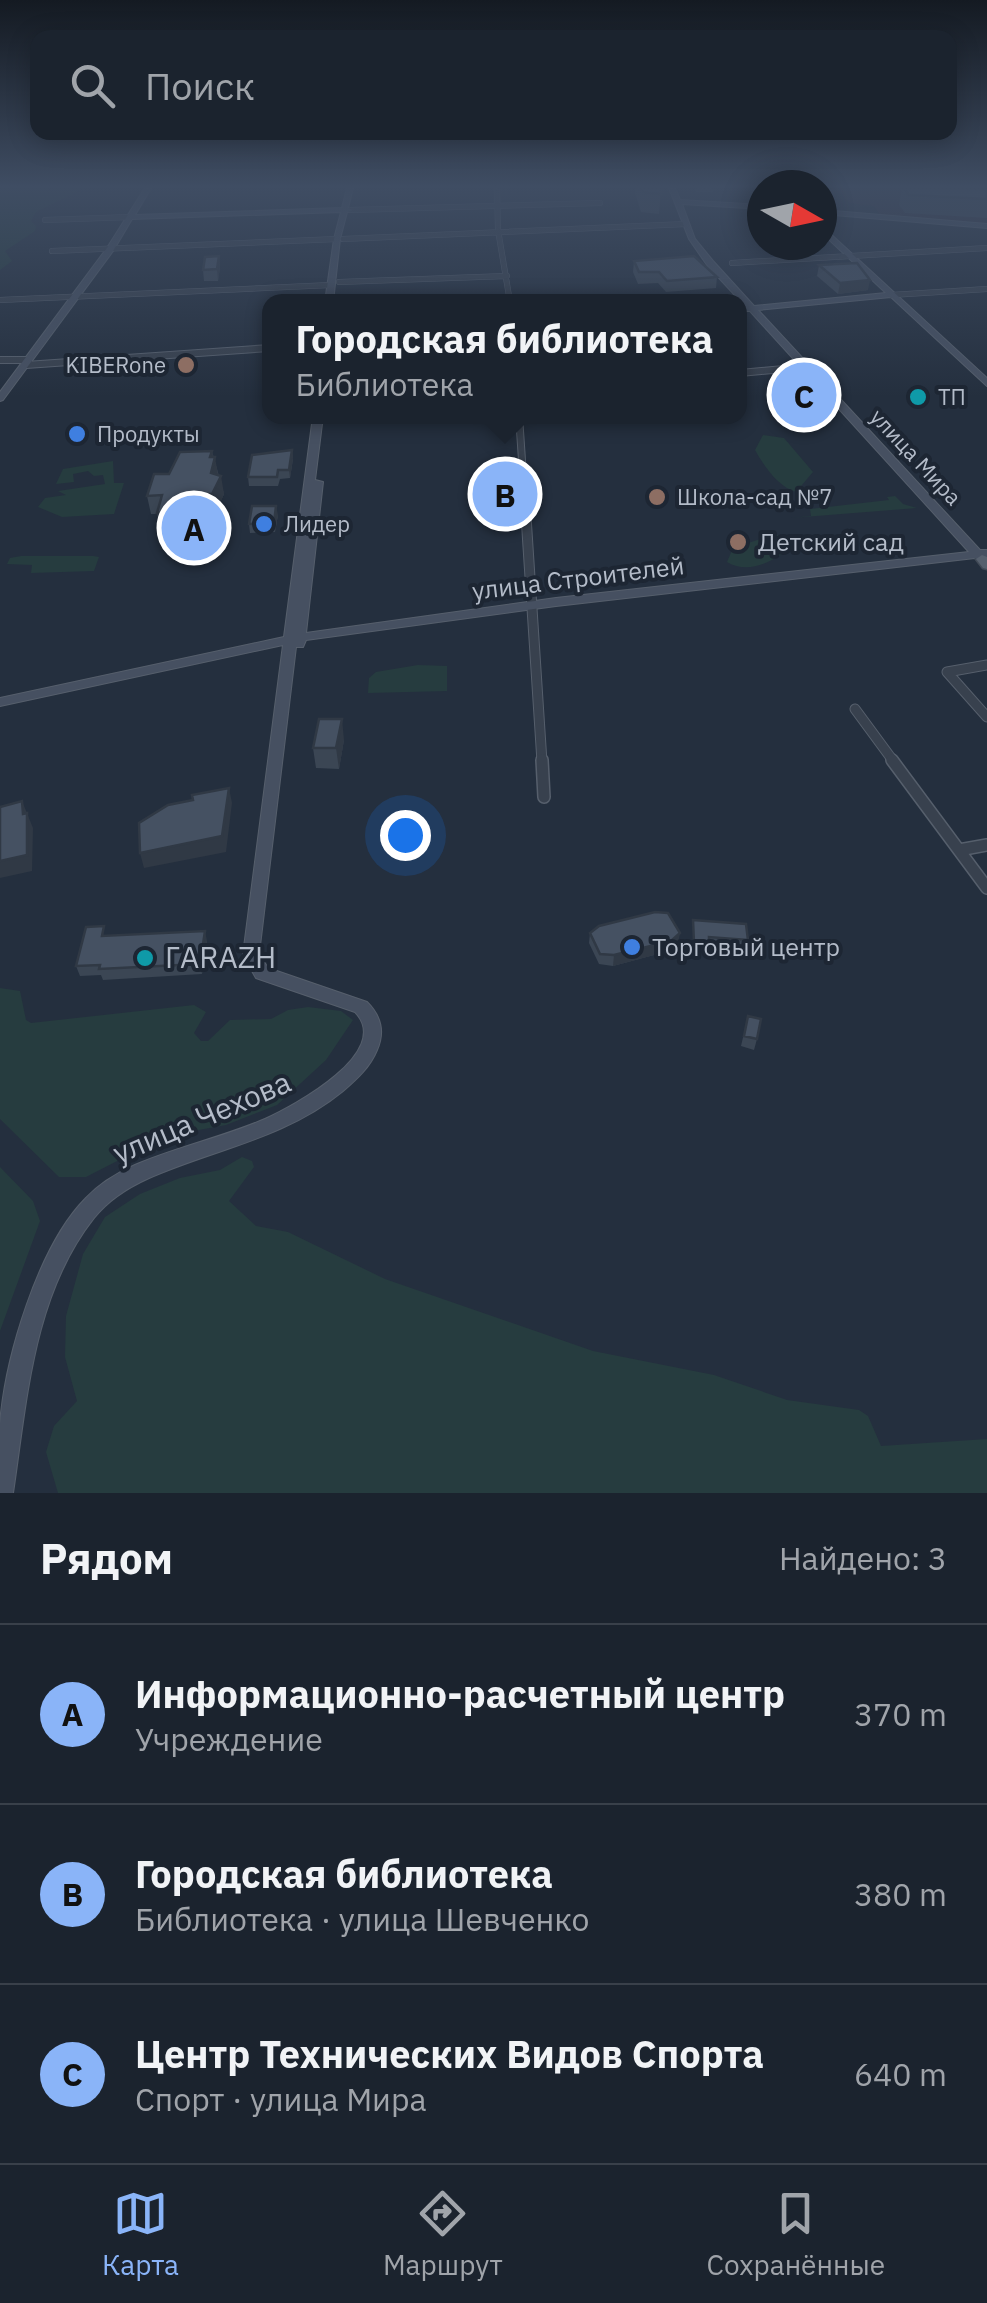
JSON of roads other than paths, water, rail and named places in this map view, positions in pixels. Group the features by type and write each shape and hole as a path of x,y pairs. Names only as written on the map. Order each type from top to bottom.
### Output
{"main road":[{"path":"0,398 104,258"},
{"path":"334,294 338,258"},
{"name":"улица Мира","path":"710,258 742,294"},
{"path":"852,258 987,382"},
{"path":"747,309 892,296"},
{"name":"улица Мира","path":"747,299 985,556"},
{"name":"улица Чехова","path":"0,1493 34,1322 58,1258 89,1209 119,1184 146,1170 255,1134 298,1114 339,1084 369,1050 374,1027 361,1007 258,970 250,955 296,641 319,424"},
{"name":"улица Строителей","path":"0,702 296,641 531,608 985,556"}],"street":[{"path":"503,258 509,294"},
{"path":"732,263 822,258"},
{"path":"0,300 507,276"},
{"path":"892,296 987,289"},
{"path":"0,360 28,363 262,348"},
{"path":"747,372 809,366"},
{"path":"520,424 544,797"},
{"path":"987,666 947,672 987,717"},
{"path":"854,710 987,888"},
{"path":"959,850 987,844"}],"place":[{"name":"KIBERone","path":"186,365"},
{"name":"Центр Технических Видов Спорта","path":"804,395"},
{"name":"ТП","path":"918,397"},
{"name":"Продукты","path":"77,434"},
{"name":"Городская библиотека","path":"505,494"},
{"name":"Школа-сад №7","path":"657,497"},
{"name":"Лидер","path":"264,524"},
{"name":"Информационно-расчетный центр","path":"194,528"},
{"name":"Детский сад","path":"738,542"},
{"name":"Торговый центр","path":"632,947"},
{"name":"ГARAZH","path":"145,958"}]}
